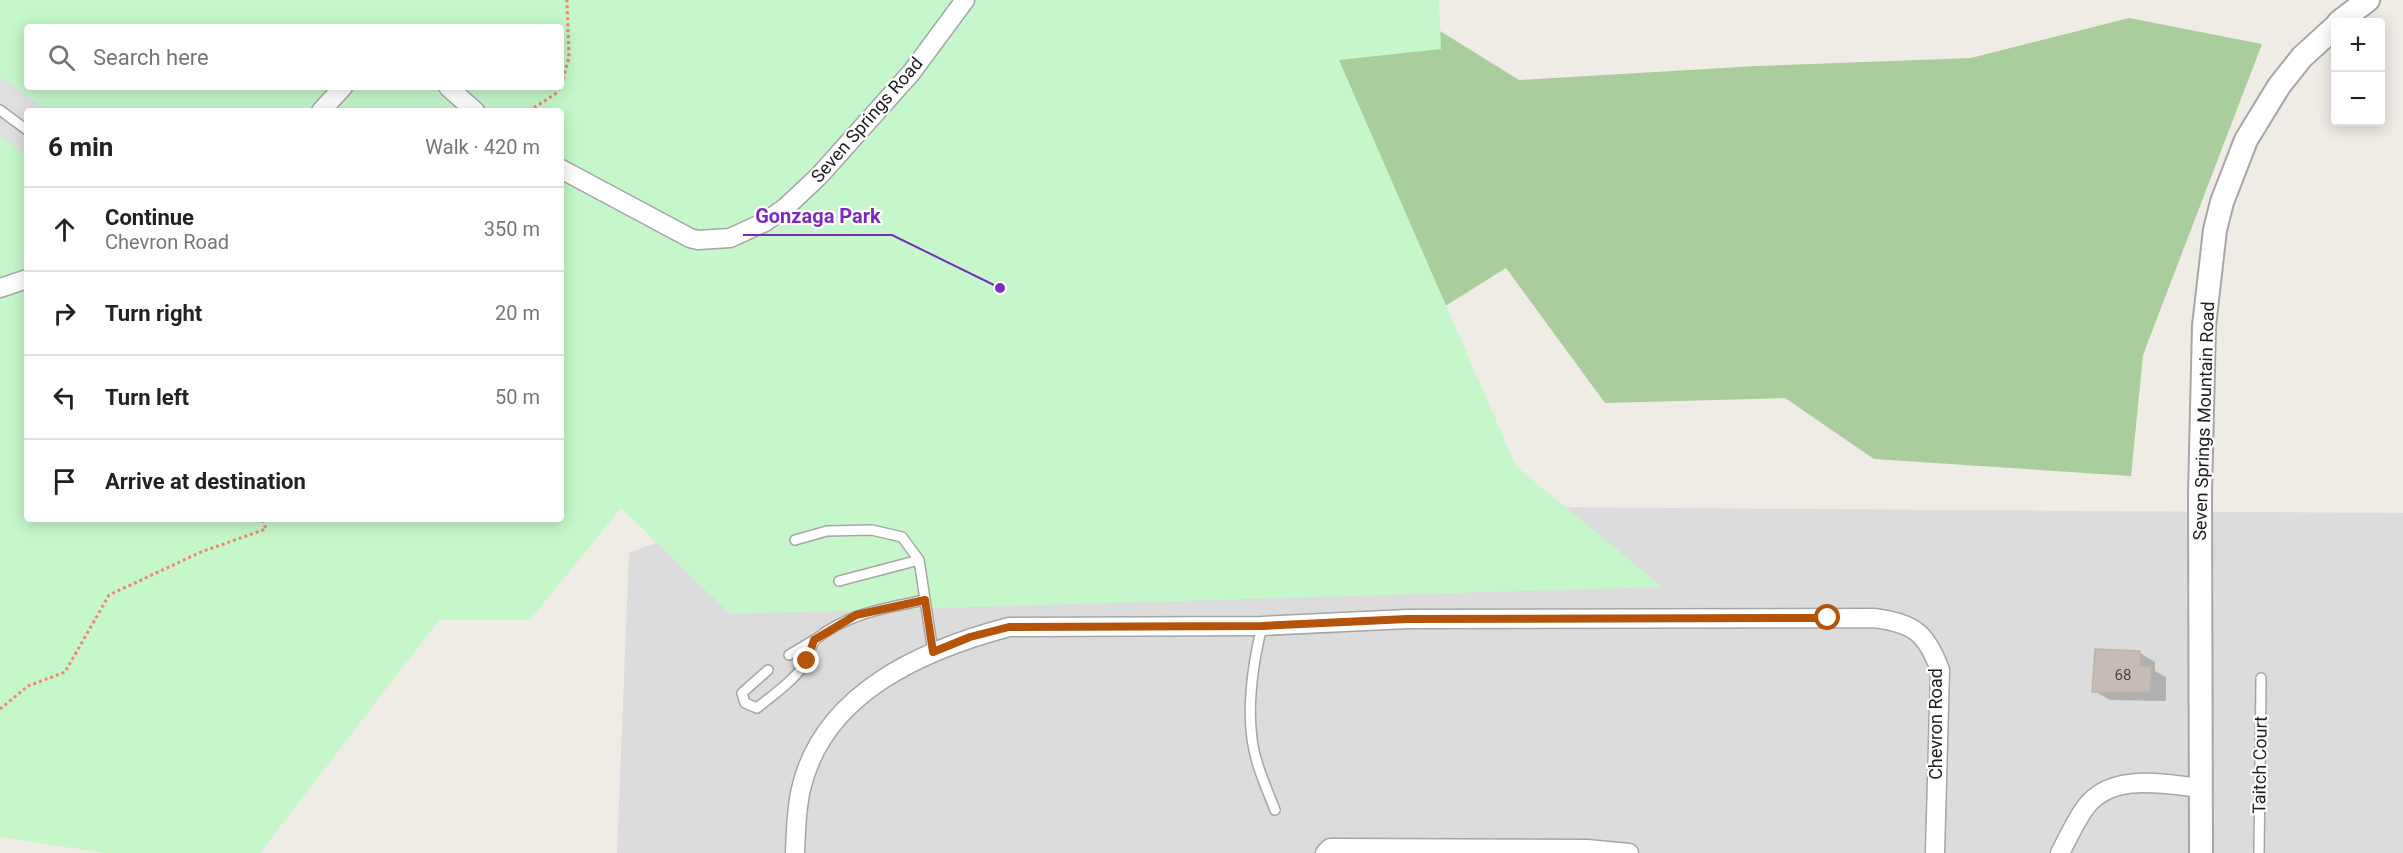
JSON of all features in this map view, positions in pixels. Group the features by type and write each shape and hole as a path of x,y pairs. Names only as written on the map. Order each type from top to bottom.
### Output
{"street":[{"name":"Seven Springs Road","path":"564,171 690,238 698,240 730,238 765,222 786,207 819,176 911,73 965,0"},
{"path":"2344,18 2368,0"},
{"name":"Seven Springs Mountain Road","path":"2200,853 2199,568 2203,362 2204,326 2215,230 2222,202 2247,140 2279,86 2302,57 2331,31"},
{"path":"324,108 340,90"},
{"path":"451,90 472,108"},
{"path":"0,288 24,280"},
{"name":"Chevron Road","path":"795,853 800,791 818,744 848,705 894,672 933,652 970,637 1009,627 1262,626 1431,619 1874,618 1905,623 1916,631 1927,644 1940,670 1935,853"},
{"path":"2060,853 2085,807 2097,795 2111,788 2143,782 2201,788"},
{"path":"1325,853 1330,848 1451,851 1587,849 1629,853"}],"lane":[{"path":"0,110 24,128"},
{"path":"795,540 827,531 872,530 902,537 919,560 933,652"},
{"path":"839,581 919,560"},
{"path":"789,655 856,615 925,600"},
{"path":"1262,626 1252,677 1250,713 1252,741 1275,810"},
{"path":"768,670 742,693 745,703 757,708 771,698 799,672 807,661 814,640"},
{"name":"Taitch Court","path":"2259,853 2261,678"}],"path":[{"path":"564,74 569,58 567,0"},
{"path":"534,108 558,90"},
{"path":"0,709 28,686 65,672 109,595 201,552 266,529 263,522"}],"shaded area":[{"path":"0,76 43,108 24,108 24,154 0,136"},
{"path":"764,502 2403,513 2403,853 617,853 629,553"}],"green space":[{"path":"0,0 1439,0 1441,49 1339,60 1516,466 1662,587 730,614 621,508 530,620 439,620 260,853 105,853 0,837"},
{"path":"1390,0 1519,80 1757,66 1971,58 2129,18 2262,44 2143,355 2131,476 1874,459 1785,398 1605,403 1506,268 1434,313 564,112 564,108 561,108 561,90 564,90 564,27"}],"building":[{"path":"2095,649 2140,651 2140,666 2151,667 2150,692 2092,692"}],"place":[{"name":"Gonzaga Park","path":"1000,288"}],"route":[{"path":"807,661 814,640 856,615 925,600 933,652 970,637 1009,627 1262,626 1407,619 1828,618"}]}
